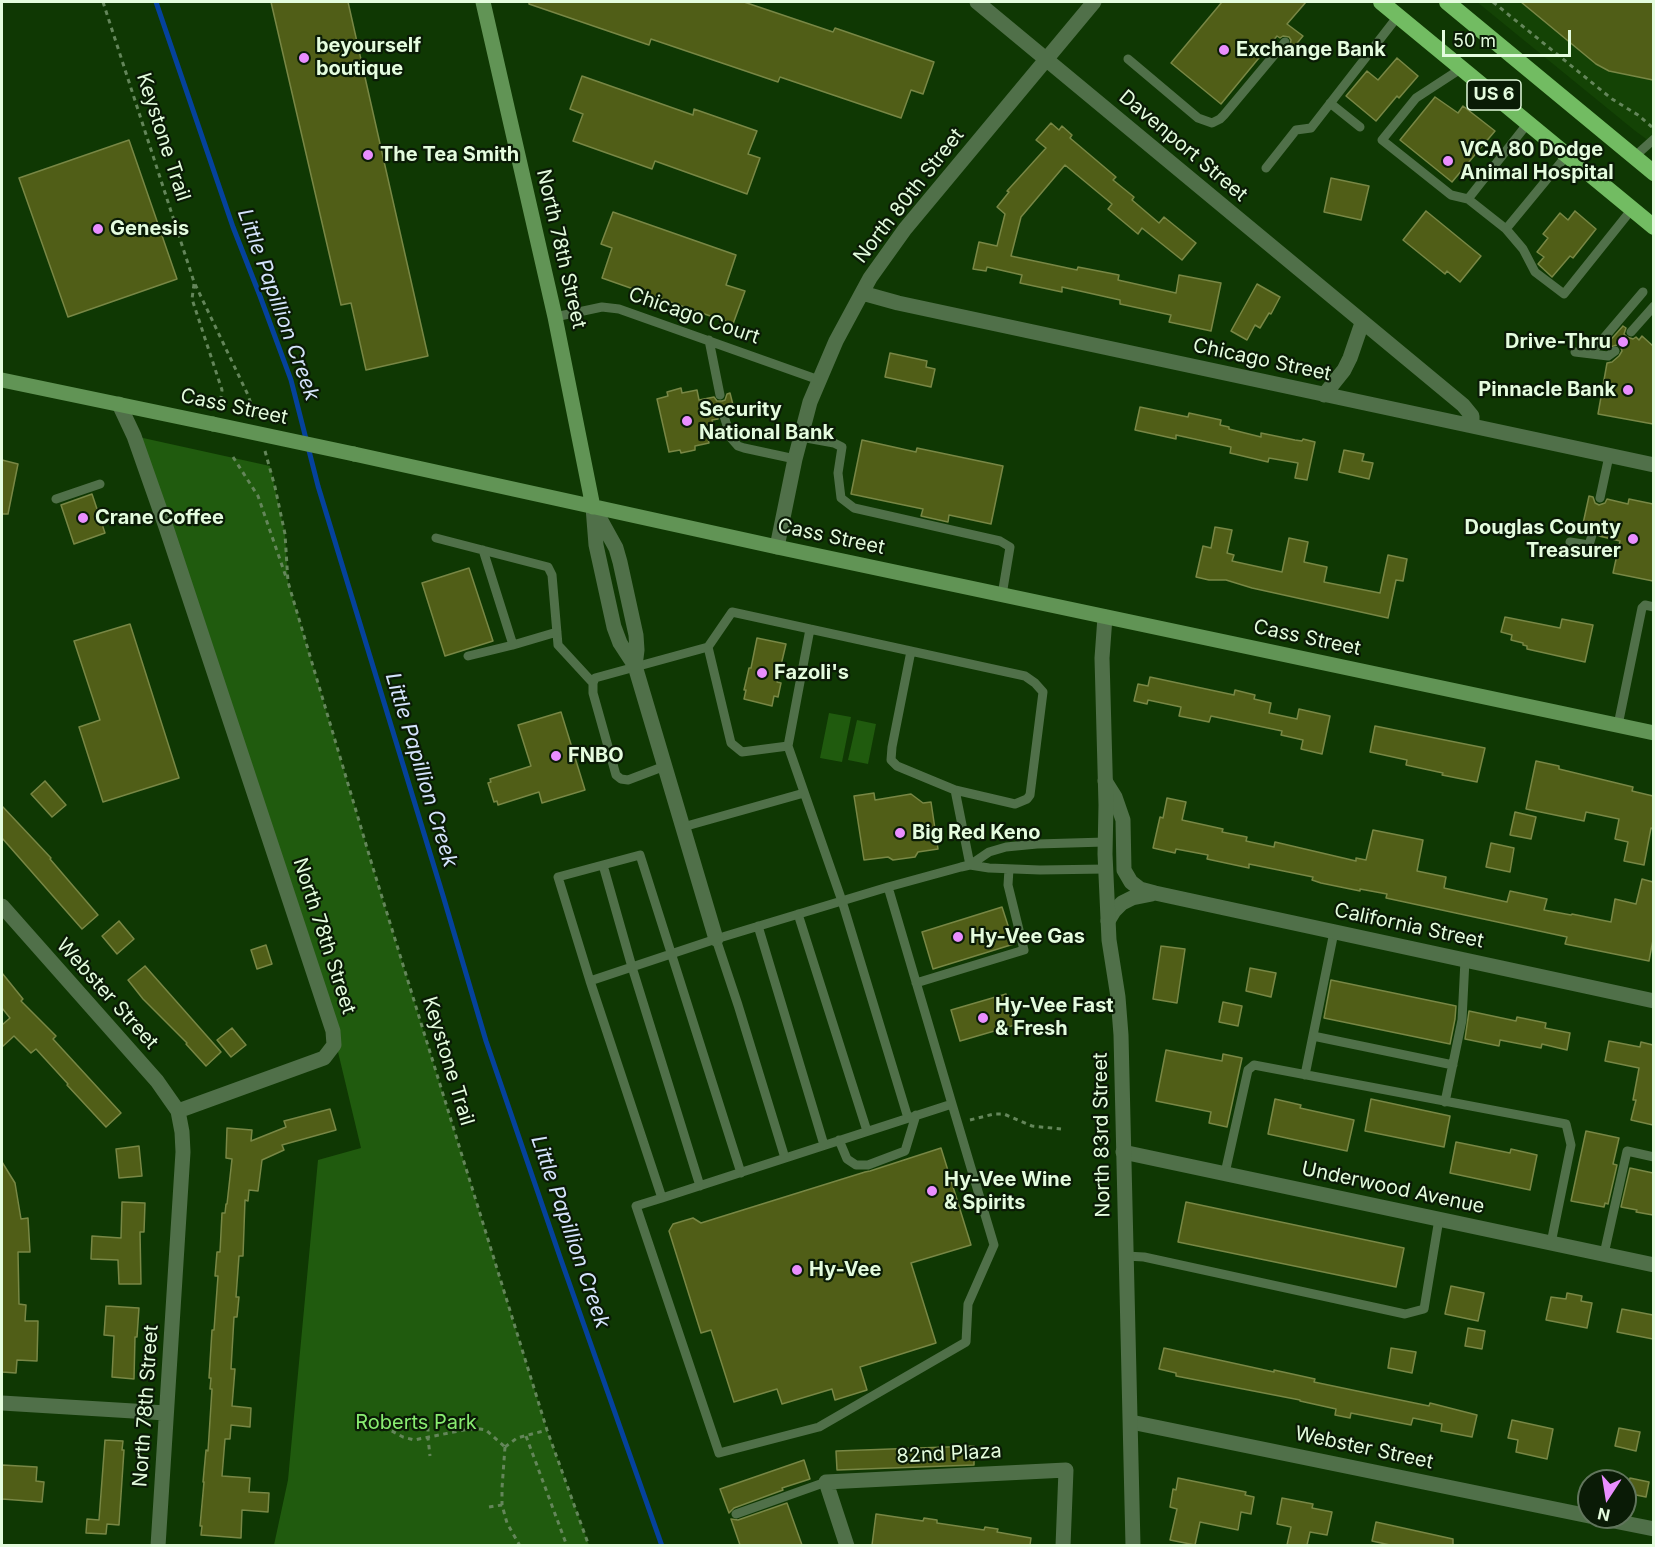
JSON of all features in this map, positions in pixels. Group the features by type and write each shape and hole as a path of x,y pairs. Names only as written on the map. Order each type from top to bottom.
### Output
{"highway":[{"name":"US 6","path":"1381,2 1653,227"},
{"name":"US 6","path":"1448,2 1653,173"}],"main road":[{"name":"North 78th Street","path":"483,2 555,317 593,507"},
{"name":"Cass Street","path":"2,380 354,454 777,548 1653,733"}],"street":[{"name":"Davenport Street","path":"977,2 1463,405 1472,416 1472,426"},
{"name":"North 80th Street","path":"777,548 807,413 836,341 862,293 896,240 1094,2"},
{"name":"Chicago Street","path":"862,293 898,303 1653,465"},
{"path":"1323,395 1344,370 1362,323"},
{"name":"North 78th Street","path":"118,404 134,436 166,527 333,1031 334,1045 324,1058 178,1112 183,1152 158,1545"},
{"path":"593,507 596,545 614,627 620,643 634,666 716,939"},
{"name":"North 83rd Street","path":"1105,616 1102,658 1105,842 1110,950 1120,1018 1133,1545"},
{"name":"California Street","path":"1105,781 1115,797 1123,820 1124,870 1131,882 1140,889 1653,1001"},
{"name":"California Street","path":"1108,921 1114,910 1122,903 1132,898 1155,893"},
{"name":"Webster Street","path":"2,906 157,1081 178,1112"},
{"name":"Underwood Avenue","path":"1124,1152 1653,1265"},
{"path":"2,1403 166,1413"},
{"name":"Webster Street","path":"1131,1422 1577,1514"},
{"name":"82nd Plaza","path":"826,1482 1066,1470 1063,1545"},
{"path":"826,1482 847,1545"},
{"path":"1637,1526 1653,1529"}],"lane":[{"path":"1266,168 1296,130 1311,128 1398,16"},
{"path":"1128,59 1198,118 1212,123 1220,119 1285,42"},
{"path":"1462,68 1416,98 1382,140 1451,195 1468,199 1506,229 1523,249 1535,272 1564,294 1632,209"},
{"path":"1330,103 1360,127"},
{"path":"1468,199 1528,123"},
{"path":"1634,157 1653,139"},
{"path":"1506,229 1567,155"},
{"path":"1592,353 1643,292"},
{"path":"1631,333 1653,306"},
{"name":"Chicago Court","path":"555,317 602,307 614,308 819,380"},
{"path":"709,340 720,395"},
{"path":"1575,352 1608,356 1615,351"},
{"path":"724,416 730,438 738,446 795,459"},
{"path":"801,438 834,443 842,447 838,473 841,498 854,508 1000,541 1010,547 1002,595"},
{"path":"1600,498 1609,456"},
{"path":"56,499 100,484"},
{"path":"1570,542 1589,545 1592,535"},
{"path":"436,538 548,567 552,575 558,645 592,683 616,775 628,780 665,766"},
{"path":"483,550 513,645"},
{"path":"1618,725 1642,608 1645,605 1653,607"},
{"path":"592,683 595,678 708,647 732,612 911,651 1025,676 1042,692 1030,795 1027,799 1015,804 955,790 897,766 891,760 911,651"},
{"path":"810,629 788,746 842,901 912,1117 905,1151 868,1165 856,1165 847,1159 839,1140"},
{"path":"468,656 557,632"},
{"path":"708,647 731,744 742,752 788,746"},
{"path":"955,790 970,865"},
{"path":"683,827 804,793"},
{"path":"590,981 758,926 970,865 989,852 1006,847 1105,842"},
{"path":"662,1198 558,877 640,855 741,1173"},
{"path":"603,865 700,1186"},
{"path":"970,865 1040,870 1106,869"},
{"path":"916,983 1024,950 1008,885 1009,869"},
{"path":"888,887 994,1245 969,1304 966,1342 819,1427 719,1453 636,1206 952,1104"},
{"path":"798,914 867,1131"},
{"path":"758,926 824,1146"},
{"path":"1305,1075 1334,932"},
{"path":"716,939 785,1158"},
{"path":"1446,1102 1462,1020 1466,960"},
{"path":"1313,1036 1453,1065"},
{"path":"1225,1173 1248,1070 1254,1065 1566,1125 1571,1145 1551,1243"},
{"path":"1604,1254 1627,1151 1653,1158"},
{"path":"1126,1256 1144,1257 1405,1314 1424,1309 1439,1219"},
{"path":"736,1514 826,1482"}],"path":[{"name":"Keystone Trail","path":"103,2 194,282 192,299 222,390 221,397"},
{"path":"1493,2 1612,99 1638,115 1653,128"},
{"name":"Keystone Trail","path":"233,457 258,496 288,582 373,868 547,1430 589,1545"},
{"path":"958,1124 994,1114 1004,1114 1032,1126 1060,1129"},
{"path":"381,1417 390,1430 414,1440 469,1429 480,1429 486,1430 505,1447"},
{"path":"428,1427 430,1456"},
{"path":"520,1545 507,1523 502,1505 505,1447 517,1438 547,1430"},
{"path":"526,1436 567,1545"},
{"path":"489,1507 502,1505"}],"shaded area":[{"path":"1477,2 1653,2 1653,144 1634,130"}],"green space":[{"name":"Roberts Park","path":"134,436 270,466 285,534 288,582 373,868 547,1430 589,1545 274,1545 288,1480 318,1160 361,1148 333,1031"},
{"path":"829,713 851,717 842,762 820,758"},
{"path":"857,720 876,724 868,764 848,760"}],"building":[{"path":"271,2 348,2 428,356 366,370 351,303 341,305"},
{"path":"529,2 744,2 833,32 835,28 934,62 923,94 911,90 901,118 780,77 778,82 651,39 649,45 529,4"},
{"name":"Exchange Bank","path":"1222,2 1306,2 1287,24 1303,36 1293,48 1290,46 1289,37 1277,36 1221,104 1171,63"},
{"path":"1521,2 1653,2 1653,80 1609,71 1596,64"},
{"path":"1397,58 1418,76 1376,121 1346,96 1367,71 1378,80"},
{"path":"582,76 693,115 694,109 757,131 748,154 760,158 747,194 655,161 652,169 573,141 583,114 570,109"},
{"name":"VCA 80 Dodge Animal Hospital","path":"1435,97 1458,113 1463,106 1495,131 1452,182 1400,140"},
{"path":"1051,123 1059,130 1062,126 1072,135 1070,138 1116,177 1113,180 1134,197 1132,200 1159,223 1164,217 1196,243 1182,260 1142,228 1138,234 1108,209 1112,204 1065,165 1021,217 1011,256 1077,270 1078,267 1119,275 1118,280 1176,293 1179,275 1221,283 1211,331 1169,322 1171,315 1120,304 1120,300 1062,287 1062,292 1020,283 1022,275 987,267 986,271 973,269 979,242 997,246 1005,214 997,207 1009,192 1007,191 1046,148 1036,140"},
{"name":"Genesis","path":"129,140 177,279 68,317 19,178"},
{"path":"1331,178 1369,186 1361,220 1324,212"},
{"path":"1426,211 1481,256 1460,282 1447,271 1445,274 1403,240"},
{"path":"1575,211 1596,229 1573,258 1570,256 1552,277 1538,264 1544,257 1537,252 1548,238 1543,234 1560,213 1568,220"},
{"path":"613,212 736,255 726,285 745,291 733,324 602,278 612,248 601,244"},
{"path":"1257,284 1280,297 1271,314 1269,313 1260,328 1255,325 1247,340 1231,331"},
{"name":"Pinnacle Bank","path":"1623,326 1626,328 1624,334 1627,337 1633,339 1636,337 1639,340 1642,336 1653,346 1653,424 1598,414 1607,363 1612,362 1622,351 1617,345 1610,347 1607,344"},
{"path":"890,353 927,361 926,367 935,369 931,387 885,377"},
{"name":"Security National Bank","path":"681,388 682,393 697,390 699,400 714,397 717,401 722,401 730,393 734,409 721,410 718,419 712,420 713,424 705,426 709,443 695,446 695,450 681,453 680,450 669,452 657,399 668,396 667,392"},
{"path":"1140,407 1188,417 1189,413 1221,420 1220,425 1229,427 1229,429 1261,437 1261,433 1315,442 1307,480 1295,478 1298,463 1269,458 1268,462 1230,453 1231,447 1176,435 1176,439 1135,430"},
{"path":"862,440 916,452 917,448 1003,466 991,524 949,515 948,522 921,516 923,509 851,494"},
{"path":"1344,450 1364,454 1362,461 1373,463 1369,479 1339,472"},
{"path":"2,460 18,464 8,514 2,514"},
{"name":"Crane Coffee","path":"92,494 105,533 74,544 61,505"},
{"name":"Douglas County Treasurer","path":"1589,496 1593,497 1595,503 1599,505 1605,503 1607,499 1628,504 1629,499 1653,504 1653,581 1613,573 1620,541 1599,536 1593,528 1585,534 1581,533"},
{"path":"1215,527 1232,530 1227,553 1234,555 1232,561 1282,572 1289,538 1308,542 1304,562 1327,567 1324,582 1380,593 1388,555 1407,559 1403,581 1396,580 1388,618 1252,588 1226,580 1196,577 1203,546 1211,548"},
{"path":"469,568 493,641 445,656 422,583"},
{"path":"1505,617 1560,628 1562,619 1593,625 1585,662 1527,649 1523,643 1511,640 1512,635 1501,632"},
{"path":"130,624 179,778 103,802 79,727 100,720 74,641"},
{"path":"757,638 786,644 777,682 781,683 778,697 774,696 772,706 744,699 746,690 744,690"},
{"path":"1150,677 1234,695 1235,690 1255,695 1254,699 1271,703 1269,713 1297,719 1299,709 1330,716 1322,754 1301,749 1303,740 1281,735 1282,731 1211,716 1209,722 1179,716 1181,707 1148,700 1147,704 1134,701 1138,684 1148,686"},
{"path":"561,712 585,790 542,803 539,792 498,805 497,801 494,802 488,783 491,782 490,779 531,766 518,725"},
{"path":"1375,726 1485,748 1477,782 1406,765 1407,760 1370,752"},
{"path":"1536,761 1633,787 1632,791 1653,796 1653,829 1651,828 1644,865 1624,861 1628,842 1615,839 1619,819 1586,812 1584,821 1526,809"},
{"path":"45,781 66,805 52,817 31,794"},
{"path":"874,793 875,800 911,794 923,803 931,802 938,849 918,852 915,857 864,860 854,796"},
{"path":"1167,798 1186,802 1182,820 1223,829 1222,832 1247,837 1246,841 1274,847 1275,842 1356,861 1356,858 1366,860 1373,830 1423,840 1417,871 1446,877 1444,888 1507,902 1510,891 1547,899 1544,910 1611,922 1615,899 1636,904 1642,879 1653,882 1653,940 1649,961 1565,944 1567,937 1386,898 1387,894 1321,883 1312,880 1313,877 1249,864 1249,868 1207,859 1208,855 1176,849 1175,853 1153,848"},
{"path":"2,806 51,858 98,915 82,929 2,838"},
{"path":"1515,812 1536,817 1531,839 1510,835"},
{"path":"1491,843 1514,848 1510,872 1486,867"},
{"path":"1002,907 1014,944 933,969 922,932"},
{"path":"119,921 134,939 117,954 102,936"},
{"path":"266,945 272,964 257,969 251,950"},
{"path":"1161,946 1185,949 1177,1003 1153,999"},
{"path":"145,966 221,1052 206,1066 128,980"},
{"path":"1250,968 1276,973 1271,997 1246,991"},
{"path":"2,973 23,999 21,1001 56,1036 53,1039 121,1113 106,1127 36,1049 31,1053 14,1036 2,1047 2,1025 10,1018 2,1008"},
{"path":"1331,980 1456,1006 1450,1044 1324,1018"},
{"name":"Hy-Vee Fast & Fresh","path":"1006,994 1015,1025 960,1041 951,1010"},
{"path":"1223,1002 1242,1006 1238,1026 1219,1022"},
{"path":"1469,1011 1516,1021 1517,1017 1546,1023 1545,1028 1570,1033 1567,1050 1542,1044 1541,1048 1500,1040 1499,1046 1465,1039"},
{"path":"232,1028 246,1045 231,1057 217,1040"},
{"path":"1609,1041 1640,1047 1641,1042 1653,1045 1653,1125 1631,1120 1636,1100 1633,1100 1639,1068 1605,1061"},
{"path":"1166,1050 1222,1061 1223,1054 1242,1058 1227,1127 1209,1123 1211,1112 1156,1101"},
{"path":"1275,1099 1301,1105 1300,1108 1354,1120 1347,1151 1268,1134"},
{"path":"1371,1099 1450,1116 1444,1147 1365,1131"},
{"path":"330,1109 336,1130 282,1145 284,1150 262,1160 258,1191 249,1190 248,1201 245,1200 243,1256 239,1256 236,1297 239,1297 237,1317 234,1317 231,1369 235,1369 232,1406 251,1408 250,1427 231,1425 230,1439 225,1439 222,1476 250,1478 249,1492 269,1493 268,1512 242,1510 241,1538 201,1535 203,1482 206,1450 208,1451 212,1389 210,1389 211,1378 209,1378 218,1276 215,1276 217,1252 220,1252 222,1213 225,1213 227,1204 232,1159 226,1158 227,1128 252,1130 251,1141 286,1127 284,1121"},
{"path":"1586,1131 1619,1138 1613,1164 1617,1165 1608,1204 1605,1203 1604,1207 1571,1201"},
{"path":"1456,1142 1510,1153 1511,1149 1537,1155 1530,1190 1450,1173"},
{"path":"139,1146 142,1176 119,1178 116,1149"},
{"name":"Hy-Vee","path":"941,1148 971,1245 911,1263 936,1343 860,1367 867,1390 835,1400 832,1389 782,1404 777,1389 734,1402 711,1330 701,1333 669,1231 673,1224 693,1218 701,1223"},
{"path":"2,1162 15,1183 21,1219 28,1218 30,1252 18,1252 19,1304 26,1305 25,1321 38,1321 37,1361 17,1360 16,1373 2,1372"},
{"path":"1630,1168 1653,1173 1653,1215 1621,1207"},
{"path":"122,1202 145,1203 144,1232 140,1232 141,1284 119,1284 118,1260 91,1259 92,1236 121,1238"},
{"path":"1186,1202 1404,1248 1396,1287 1178,1242"},
{"path":"1451,1286 1484,1293 1478,1321 1445,1314"},
{"path":"1567,1293 1582,1296 1581,1301 1592,1303 1587,1328 1546,1320 1551,1297 1566,1299"},
{"path":"106,1306 139,1308 137,1337 135,1337 134,1379 112,1377 114,1336 104,1335"},
{"path":"1622,1309 1653,1315 1653,1339 1617,1332"},
{"path":"1468,1328 1485,1331 1482,1349 1465,1346"},
{"path":"1164,1348 1274,1372 1274,1370 1315,1379 1314,1382 1429,1406 1430,1403 1477,1415 1472,1437 1441,1431 1442,1424 1413,1418 1411,1425 1351,1413 1350,1418 1335,1415 1336,1409 1300,1400 1176,1376 1176,1373 1159,1369"},
{"path":"1391,1348 1416,1352 1412,1373 1388,1368"},
{"path":"1512,1420 1553,1429 1547,1459 1516,1452 1518,1440 1508,1438"},
{"path":"1619,1428 1640,1432 1636,1451 1615,1446"},
{"path":"105,1440 123,1441 119,1525 107,1524 106,1534 86,1533 87,1519 99,1520"},
{"path":"974,1446 974,1465 837,1470 836,1451"},
{"path":"804,1460 810,1479 734,1508 729,1513 720,1489"},
{"path":"2,1465 37,1467 36,1481 44,1482 42,1502 2,1499"},
{"path":"1178,1478 1246,1492 1245,1495 1254,1497 1251,1514 1241,1512 1238,1530 1200,1522 1195,1545 1170,1540 1177,1509 1170,1507 1173,1489 1176,1490"},
{"path":"1637,1479 1649,1482 1646,1497 1637,1495"},
{"path":"1282,1498 1313,1504 1312,1508 1332,1512 1327,1535 1310,1532 1307,1545 1287,1545 1291,1527 1277,1524"},
{"path":"787,1503 802,1545 740,1545 731,1519 738,1520"},
{"path":"876,1514 923,1521 924,1518 937,1520 937,1523 984,1530 985,1527 998,1529 997,1532 1031,1538 1030,1545 872,1545"},
{"path":"1376,1522 1453,1539 1453,1545 1390,1545 1372,1541"}],"waterway":[{"name":"Little Papillion Creek","path":"156,2 233,227 291,380 318,486 486,1041 662,1546"}],"place":[{"name":"Exchange Bank","path":"1224,50"},
{"name":"beyourself boutique","path":"304,58"},
{"name":"The Tea Smith","path":"368,155"},
{"name":"VCA 80 Dodge Animal Hospital","path":"1448,161"},
{"name":"Genesis","path":"98,229"},
{"name":"Drive-Thru","path":"1623,342"},
{"name":"Pinnacle Bank","path":"1628,390"},
{"name":"Security National Bank","path":"687,421"},
{"name":"Crane Coffee","path":"83,518"},
{"name":"Douglas County Treasurer","path":"1633,539"},
{"name":"Fazoli's","path":"762,673"},
{"name":"FNBO","path":"556,756"},
{"name":"Big Red Keno","path":"900,833"},
{"name":"Hy-Vee Gas","path":"958,937"},
{"name":"Hy-Vee Fast & Fresh","path":"983,1018"},
{"name":"Hy-Vee Wine & Spirits","path":"932,1191"},
{"name":"Hy-Vee","path":"797,1270"}]}
